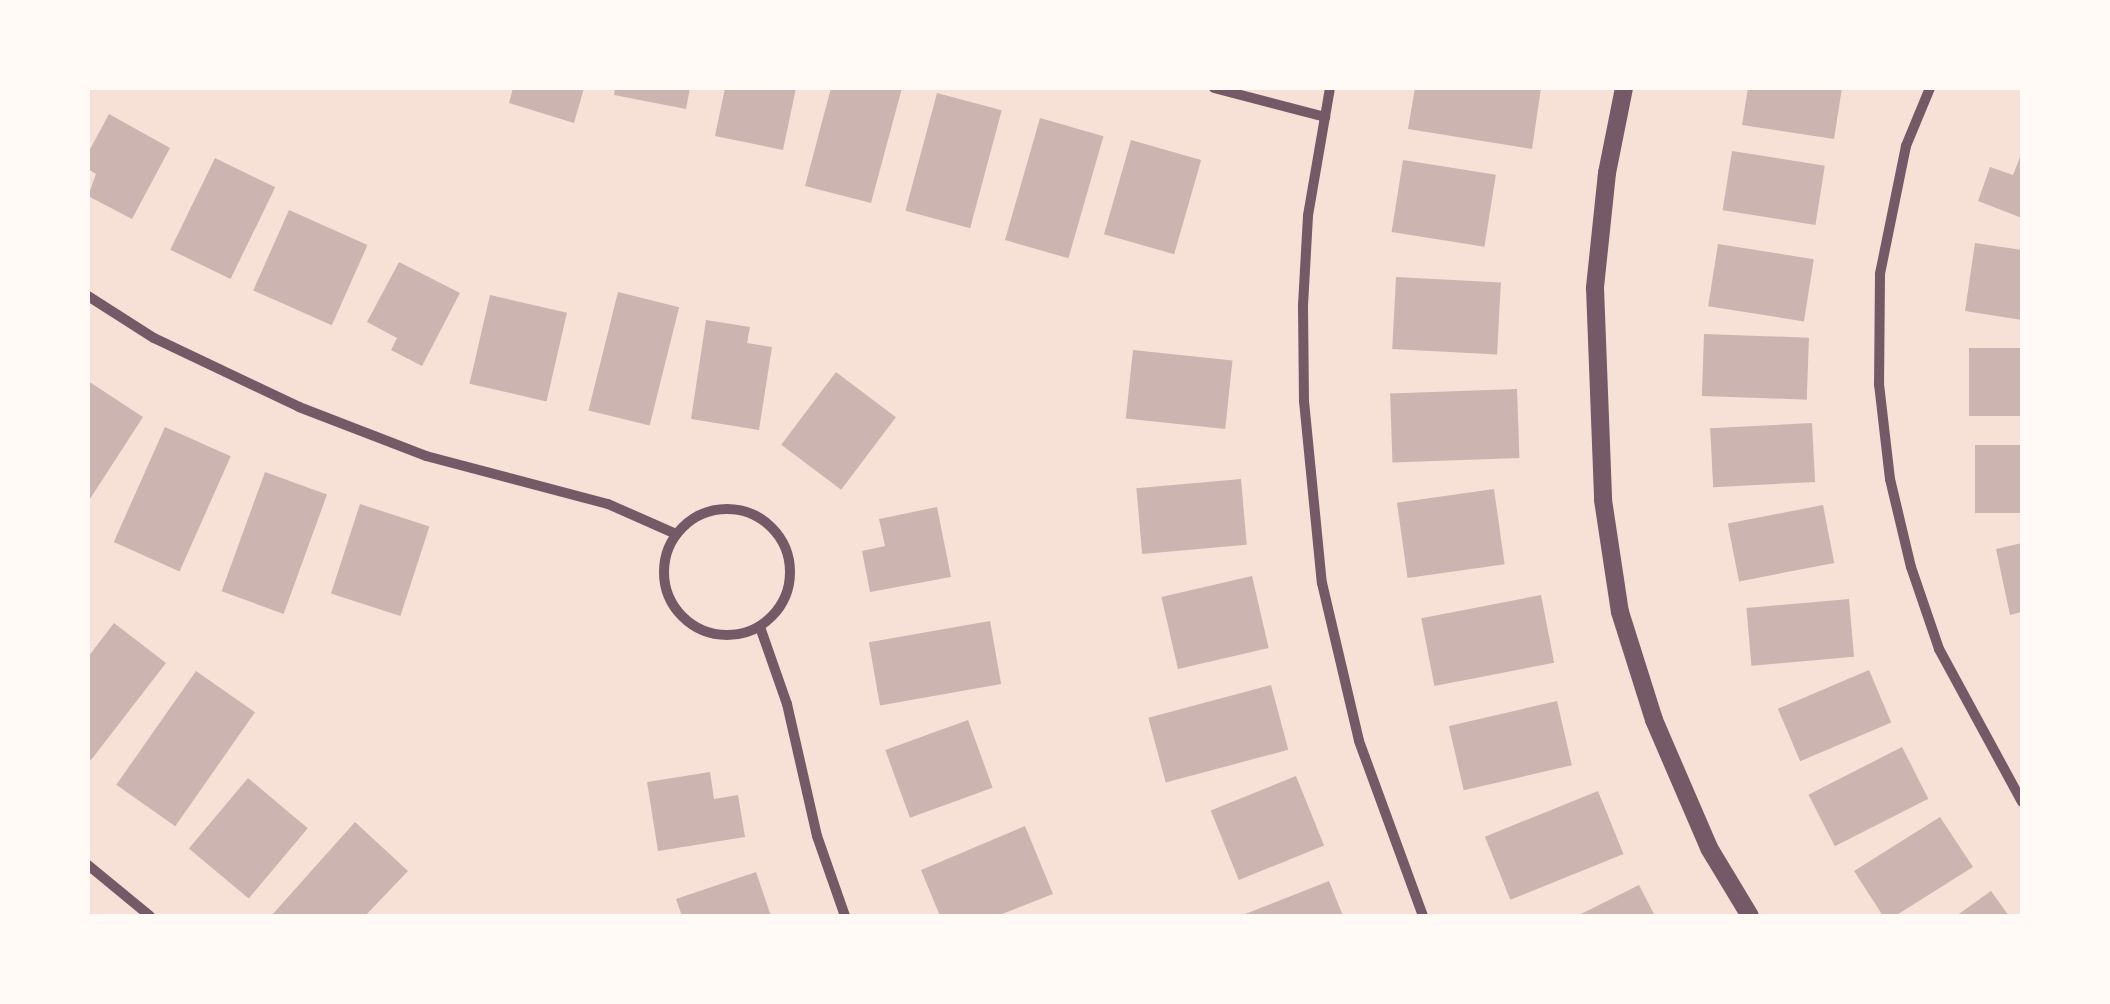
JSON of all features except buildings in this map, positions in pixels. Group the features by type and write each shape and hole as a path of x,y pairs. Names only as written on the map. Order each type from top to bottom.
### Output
{"street":[{"path":"1214,88 1325,117"},
{"path":"1330,88 1308,216 1303,306 1304,401 1322,583 1359,741 1423,916"},
{"path":"1624,88 1607,173 1595,288 1596,394 1620,612 1654,720 1709,848 1750,916"},
{"path":"1930,88 1906,146 1880,274 1879,384 1890,479 1911,567 1939,649 2022,802"},
{"path":"88,296 154,338 299,407 426,456 608,504 676,534"},
{"path":"708,511 749,512 781,538 791,576 781,605 760,627 720,636 697,629 680,615 665,586 663,568 676,534 708,511"},
{"path":"760,627 786,704 817,836 845,916"},
{"path":"88,865 150,916"}]}
